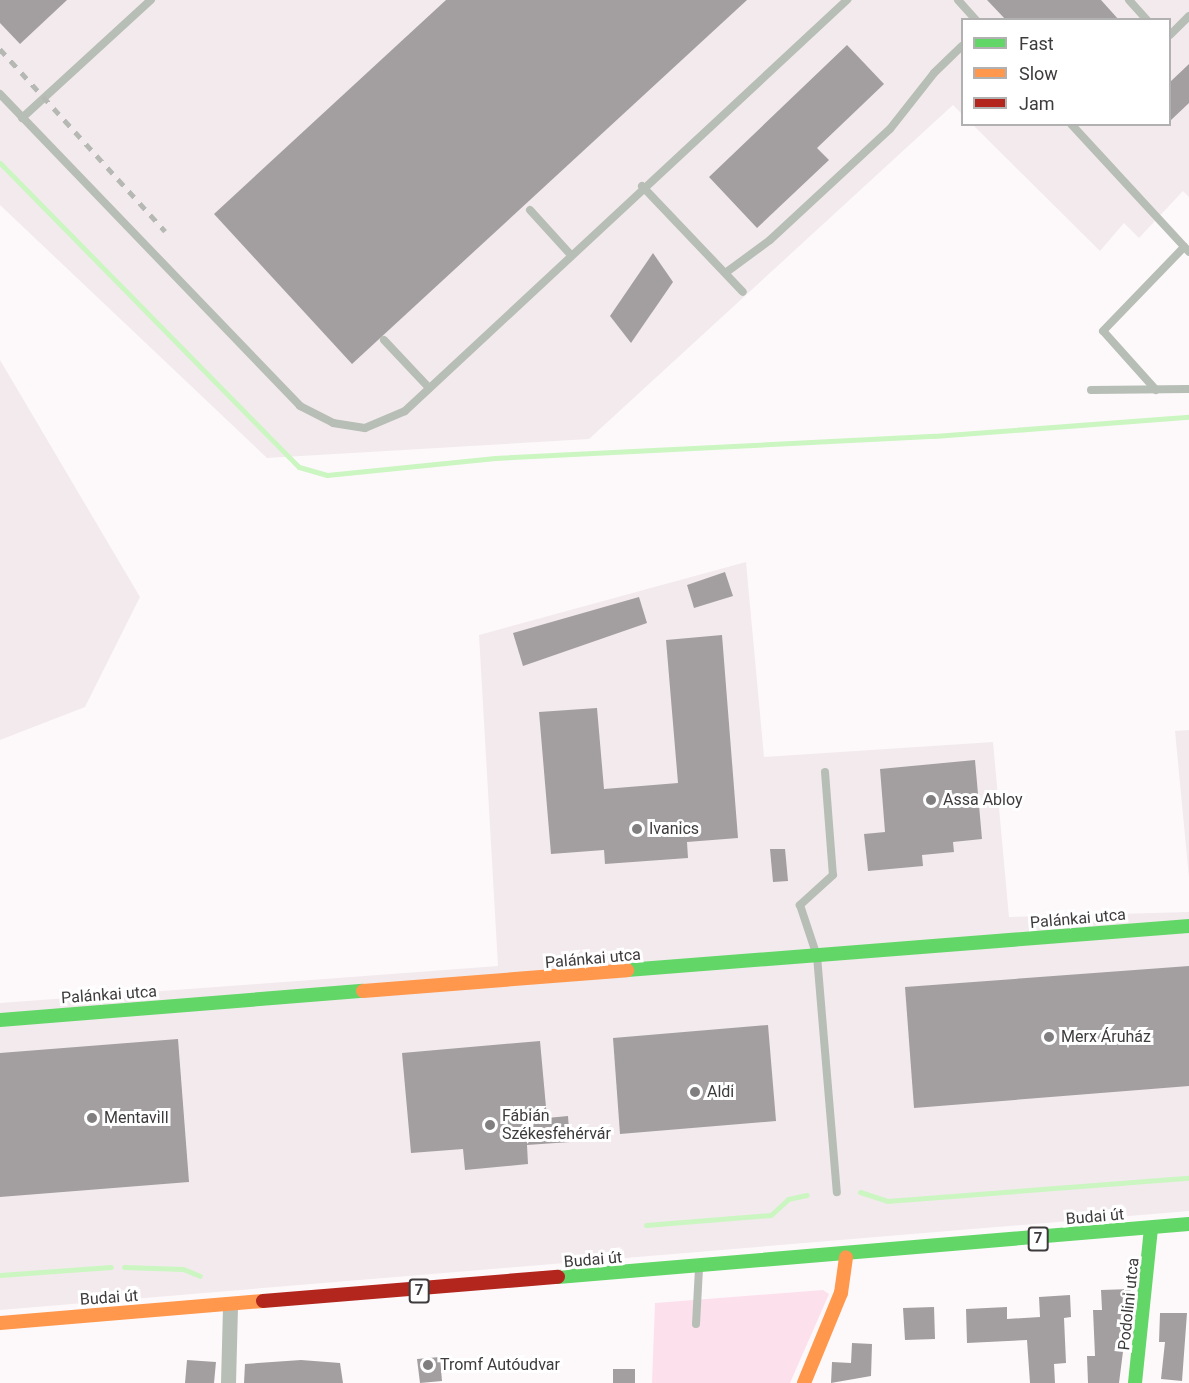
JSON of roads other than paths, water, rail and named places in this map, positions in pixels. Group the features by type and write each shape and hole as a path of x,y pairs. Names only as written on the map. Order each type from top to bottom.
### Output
{"street":[{"name":"Palánkai utca","path":"0,1020 1189,926"},
{"name":"Budai út","path":"0,1323 846,1257 1189,1224"},
{"name":"Podolini utca","path":"1135,1383 1151,1228"},
{"path":"804,1383 841,1293 846,1257"},
{"path":"228,1383 230,1306"}],"lane":[{"path":"22,117 151,0"},
{"path":"0,94 300,406 333,423 378,426 429,388 642,186 847,0"},
{"path":"958,0 974,18"},
{"path":"1129,0 1146,18"},
{"path":"1171,34 1189,16"},
{"path":"728,271 771,240 890,129 934,73 961,48"},
{"path":"1074,126 1186,249 1103,331 1156,390"},
{"path":"642,186 728,271 743,292"},
{"path":"530,210 570,254"},
{"path":"384,340 429,388"},
{"path":"1091,390 1189,389"},
{"path":"825,772 833,876 800,905 818,956 837,1192"},
{"path":"696,1324 699,1269"}],"waterway":[{"path":"0,163 299,467 327,475 495,458 934,436 1189,417"},
{"path":"860,1192 887,1201 1189,1178"},
{"path":"646,1225 771,1215 788,1199 807,1195"},
{"path":"0,1275 111,1267"},
{"path":"124,1267 183,1269 200,1276"}],"railway":[{"path":"0,49 165,231"}],"place":[{"name":"Assa Abloy","path":"931,800"},
{"name":"Ivanics","path":"637,829"},
{"name":"Merx Áruház","path":"1049,1037"},
{"name":"Aldi","path":"695,1092"},
{"name":"Mentavill","path":"92,1118"},
{"name":"Fábián Székesfehérvár","path":"490,1125"},
{"name":"Tromf Autóudvar","path":"428,1365"}]}
